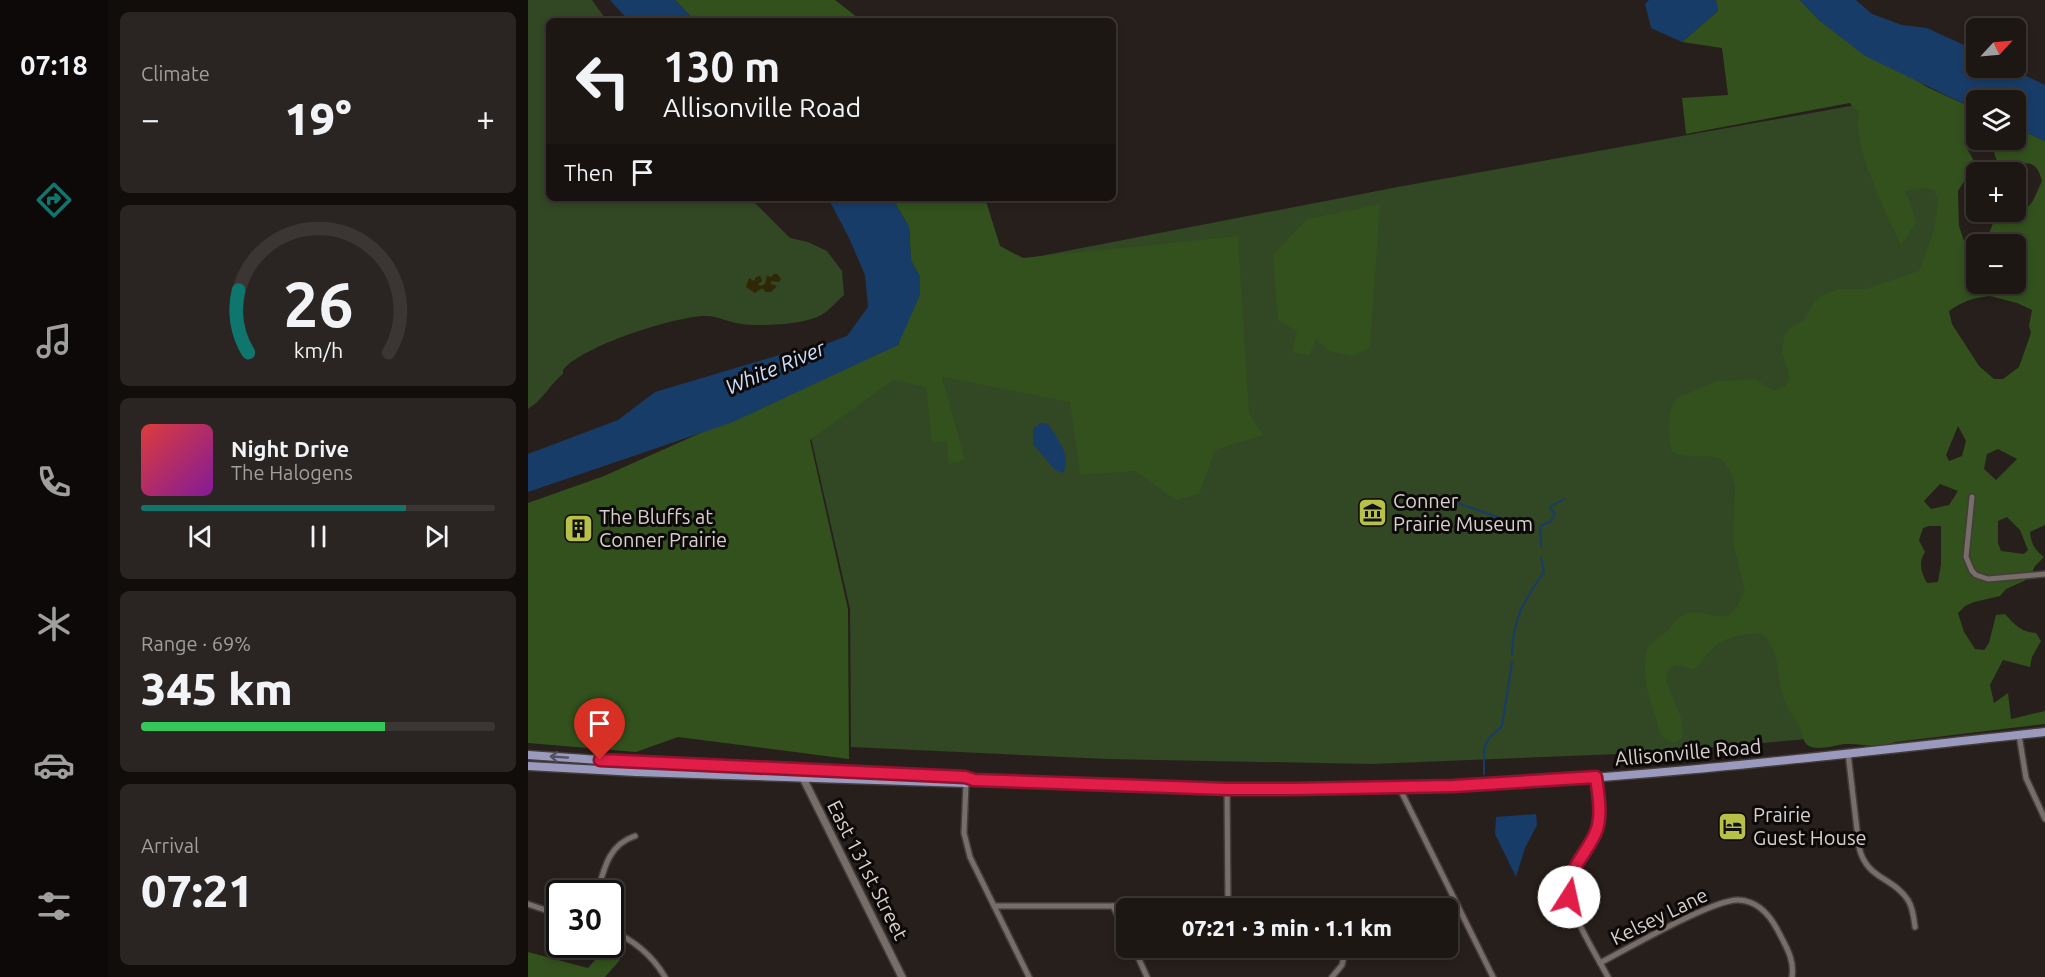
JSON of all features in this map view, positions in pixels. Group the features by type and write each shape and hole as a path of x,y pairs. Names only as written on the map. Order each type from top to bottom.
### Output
{"main road":[{"name":"Allisonville Road","path":"528,766 803,778 1227,789 1399,787 1677,772 2045,732"},
{"name":"Allisonville Road","path":"528,755 965,777 970,781"}],"street":[{"path":"1972,497 1966,557 1972,572 1988,579 2045,574"},
{"path":"2019,735 2026,778 2045,818"},
{"path":"1848,753 1861,856 1873,873 1908,899 1915,927"},
{"path":"1596,777 1599,810 1597,828 1572,872 1568,891 1573,909 1608,977"},
{"name":"East 131st Street","path":"803,778 903,977"},
{"path":"970,781 966,843 970,857 1029,977"},
{"path":"1399,787 1454,898"},
{"path":"1227,789 1228,898"},
{"path":"601,880 611,852 623,841 635,836"},
{"name":"Kelsey Lane","path":"1600,963 1716,904 1738,900 1757,906 1770,918 1791,956 1792,977"},
{"path":"528,904 546,910"},
{"path":"994,906 1113,906 1116,912"},
{"path":"1458,906 1493,977"},
{"path":"624,938 639,947 653,960 665,977"},
{"path":"1139,958 1148,977"},
{"path":"1332,977 1342,965 1344,958"}],"green space":[{"path":"528,0 592,0 605,18 546,18 546,201 753,201 790,238 808,242 827,251 842,271 844,295 829,310 807,320 772,325 750,325 715,317 692,317 630,334 589,351 573,361 542,397 528,409"},
{"path":"675,0 835,0 858,18 692,18"},
{"path":"1716,0 1800,0 1820,21 1927,87 1966,105 1964,143 1974,162 1966,162 1966,180 1958,191 1959,226 1966,243 1966,294 2026,294 2026,234 1989,234 1993,222 2026,222 2026,209 2042,181 2039,171 2034,166 2026,162 1997,162 1993,150 2026,150 2026,132 2045,141 2045,525 2030,532 2034,546 2044,557 2024,581 2006,589 2000,596 1965,606 1958,613 1964,632 1975,649 1984,650 1989,643 1996,615 2005,614 2019,627 2036,633 2041,641 2032,657 2030,667 2003,660 1990,685 1994,703 2008,693 2011,719 2045,711 2045,724 1895,742 1883,746 1845,744 1822,748 1809,746 1783,698 1773,648 1762,634 1756,634 1742,635 1723,641 1712,649 1693,670 1675,665 1667,672 1666,681 1681,717 1683,737 1675,743 1669,741 1660,732 1649,697 1646,678 1645,659 1650,645 1685,614 1697,612 1729,615 1745,592 1733,542 1735,486 1730,472 1718,458 1683,456 1672,452 1669,425 1670,412 1675,399 1717,381 1757,379 1766,387 1775,390 1784,387 1789,380 1782,354 1784,336 1789,329 1805,319 1814,302 1821,296 1838,289 1866,289 1919,271 1934,230 1938,200 1934,190 1922,188 1905,191 1916,223 1901,245 1871,178 1865,159 1858,125 1859,111 1854,109 1850,103 1686,134 1682,98 1728,95 1722,48 1682,42 1718,11","holes":["1990,296 2017,303 2032,310 2029,326 2031,333 2019,367 2003,379 1994,379 1979,366 1952,324 1949,311 1964,302","1958,426 1966,441 1962,456 1949,461 1946,455","1998,449 2017,459 1996,480 1984,469 1987,454","1940,484 1958,491 1949,505 1931,509 1924,501","2007,517 2020,530 2028,550 2024,554 2001,551 1998,543 1998,521","1941,526 1941,564 1938,582 1927,583 1922,571 1921,564 1925,552 1919,540 1923,528"]},
{"name":"Conner Prairie Museum","path":"1923,93 1961,110 1891,732 1644,753 1371,764 1107,759 851,747 850,609 806,416 1004,263 1403,186"},
{"path":"894,201 986,201 1000,246 1023,258 1238,236 1249,413 1263,435 1215,450 1199,494 1176,500 1135,471 1080,475 1070,402 942,377 965,460 948,464 947,441 932,443 926,387 893,380 810,440 848,609 849,759 678,737 636,752 528,743 528,503 604,476 898,345 920,277 911,261 909,227"},
{"path":"1380,204 1370,348 1351,356 1330,351 1316,339 1309,356 1292,352 1297,331 1278,320 1273,255 1307,219"},
{"path":"528,952 546,958 588,968 597,958 618,958 620,960 605,977 528,977"}],"sand":[{"path":"774,274 781,279 779,282 771,281 771,284 777,286 771,292 766,292 762,288 755,293 746,287 749,278 754,281 760,276 762,281 758,284 760,286 765,284 767,276 771,277"}],"water":[{"path":"610,0 675,0 692,18 626,18"},
{"path":"1649,0 1716,0 1718,11 1682,42 1651,28 1645,4"},
{"path":"1800,0 1856,0 1872,14 1902,25 1927,28 1966,46 1966,78 2026,78 2026,76 2045,85 2045,141 2026,132 2026,90 1966,90 1966,105 1865,56 1820,21"},
{"name":"White River","path":"830,201 894,201 909,227 911,261 920,277 920,295 898,345 733,422 528,492 528,454 618,420 655,392 776,356 818,347 847,336 868,307 865,275"},
{"path":"1040,423 1048,424 1063,448 1066,460 1063,473 1055,470 1033,444 1033,429"},
{"path":"1536,814 1537,825 1525,848 1516,877 1495,834 1496,817"}],"waterway":[{"path":"1541,546 1540,526 1551,521 1555,514 1550,507 1564,499"},
{"path":"1457,503 1515,523"},
{"path":"1512,655 1514,631 1520,611 1544,572 1541,558"},
{"path":"1484,774 1484,748 1489,738 1502,726 1512,662"}],"place":[{"name":"Conner Prairie Museum","path":"1372,512"},
{"name":"The Bluffs at Conner Prairie","path":"578,528"},
{"name":"Prairie Guest House","path":"1732,826"}],"route":[{"path":"600,760 965,777 974,780 1227,789 1454,786 1596,777 1599,810 1597,828 1570,877 1569,897"}]}
